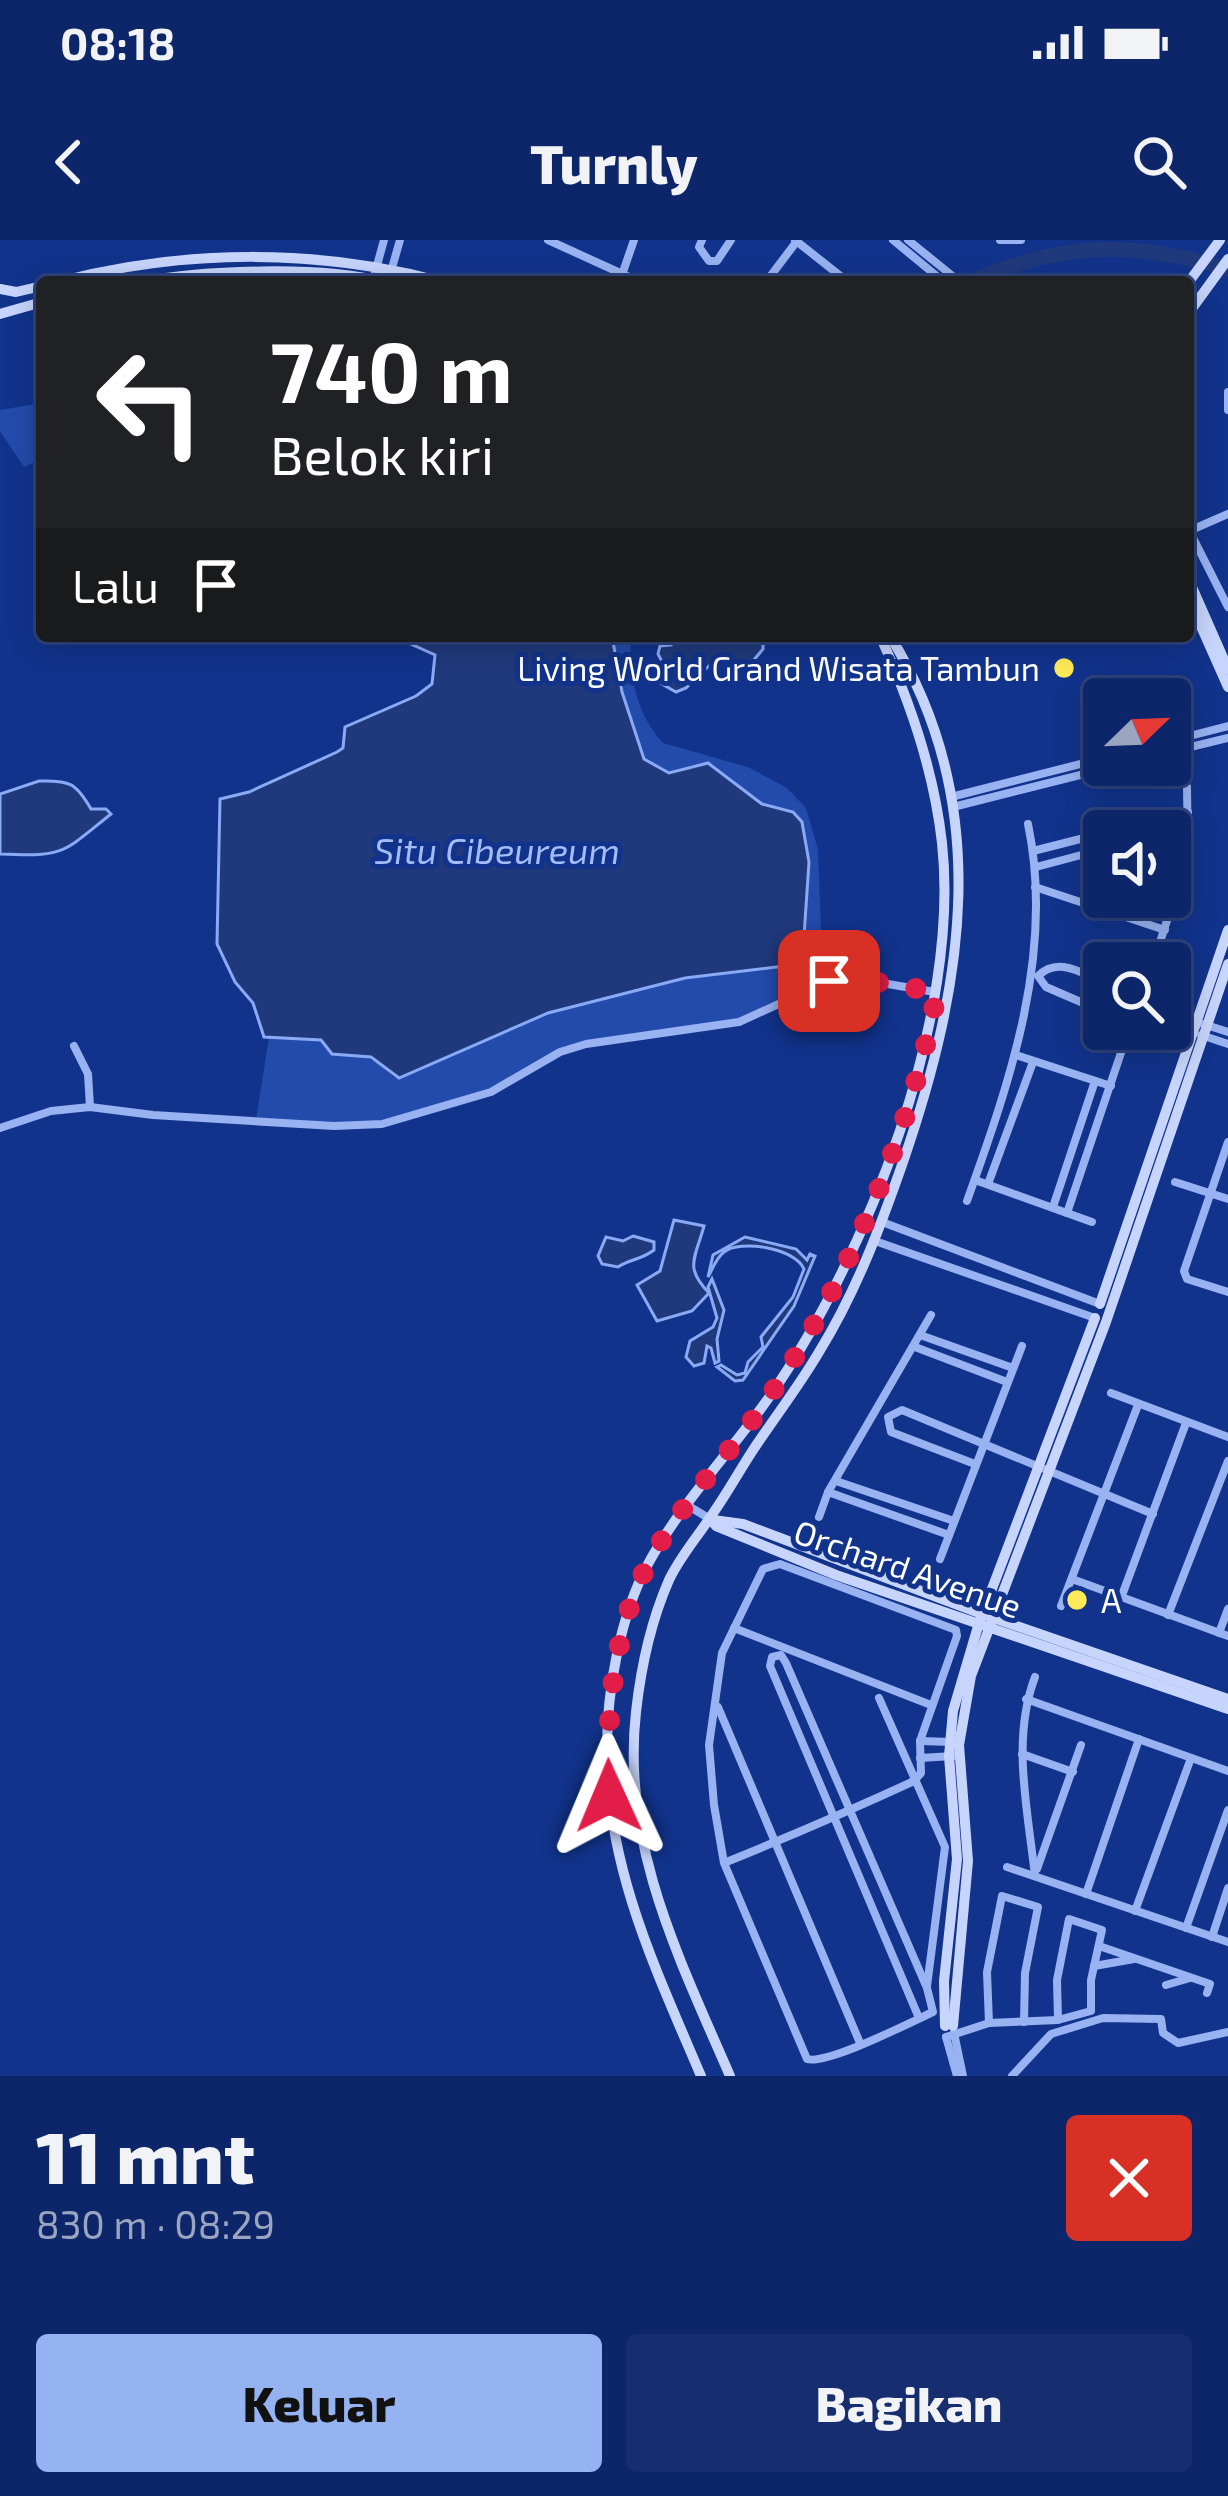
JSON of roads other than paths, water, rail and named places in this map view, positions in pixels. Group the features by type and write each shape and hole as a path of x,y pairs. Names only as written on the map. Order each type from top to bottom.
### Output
{"street":[{"path":"379,276 376,266 384,240"},
{"path":"386,276 393,268 400,240"},
{"path":"548,240 575,244 630,276"},
{"path":"623,272 634,240"},
{"path":"702,240 699,248 709,261 717,261 731,240"},
{"path":"908,240 953,276"},
{"path":"1000,240 1021,240"},
{"path":"770,276 796,241 838,276"},
{"path":"895,241 937,276"},
{"path":"1194,276 1216,246"},
{"path":"89,276 220,256 376,266 422,276"},
{"path":"1194,306 1228,260"},
{"path":"189,276 277,276"},
{"path":"0,289 16,292 36,287"},
{"path":"0,314 36,304"},
{"path":"1228,392 1228,409"},
{"path":"1194,528 1228,514"},
{"path":"1194,540 1228,607"},
{"path":"1194,592 1228,669"},
{"path":"1194,610 1228,687"},
{"path":"701,2076 627,1894 614,1838 607,1745 616,1674 635,1596 648,1565 687,1505 772,1394 875,1197 914,1082 937,992 944,885 937,808 904,687 883,642"},
{"path":"730,2076 665,1925 644,1851 635,1793 636,1710 650,1634 671,1575 821,1349 864,1267 930,1080 953,980 958,885 952,802 926,707 896,642"},
{"path":"1191,736 1228,726"},
{"path":"1191,747 1228,738"},
{"path":"952,802 1083,764"},
{"path":"952,802 1083,773"},
{"path":"1187,787 1188,810"},
{"path":"967,1202 1016,1055 1035,940 1035,867 1028,824"},
{"path":"1034,851 1083,838"},
{"path":"1035,867 1083,854"},
{"path":"1035,887 1083,901"},
{"path":"1135,918 1165,930"},
{"path":"1161,942 1168,918"},
{"path":"960,2076 950,2031 968,1862 954,1749 970,1676 986,1620 1101,1320 1228,930"},
{"path":"1198,1029 1228,964"},
{"path":"1083,973 1064,965 1050,966 1038,976 1041,984 1083,1003"},
{"path":"0,1127 51,1111 90,1107 334,1126 382,1124 491,1092 560,1052 739,1022 829,981 845,979 937,992"},
{"path":"1191,1026 1228,1044"},
{"path":"1198,1029 1228,1032"},
{"path":"74,1046 88,1074 90,1107"},
{"path":"1066,1213 1123,1050"},
{"path":"1016,1055 1112,1086"},
{"path":"988,1184 1034,1061"},
{"path":"1052,1207 1095,1081"},
{"path":"1228,1142 1184,1276 1228,1292"},
{"path":"975,1180 1092,1222"},
{"path":"1175,1182 1228,1199"},
{"path":"875,1197 890,1201"},
{"path":"882,1222 1106,1305"},
{"path":"875,1241 1101,1320"},
{"path":"845,1259 864,1267"},
{"path":"819,1517 828,1492 931,1315"},
{"path":"920,1335 1013,1368"},
{"path":"940,1559 1022,1346"},
{"path":"915,1347 1007,1382"},
{"path":"1111,1393 1228,1437"},
{"path":"1061,1606 1138,1405"},
{"path":"975,1464 891,1432 887,1417 902,1410 1153,1514"},
{"path":"1121,1598 1186,1423"},
{"path":"1168,1615 1228,1461"},
{"path":"836,1481 954,1521"},
{"path":"828,1492 949,1534"},
{"name":"Orchard Avenue","path":"687,1505 716,1526 836,1575 986,1620 1228,1709"},
{"path":"724,1863 776,1841 834,1817 848,1811 921,1774 920,1741 957,1636 952,1628 780,1564 763,1569 722,1653 709,1744 724,1863 807,2059 818,2062 919,2018 934,2009 927,1988 848,1811 786,1663 781,1655 772,1657 770,1666 834,1817 919,2018"},
{"path":"1071,1579 1223,1635 1228,1609"},
{"path":"734,1628 932,1705"},
{"name":"Orchard Avenue","path":"1141,1674 1228,1699"},
{"path":"1035,1677 1026,1699 1022,1754 1035,1876"},
{"path":"879,1698 945,1847 927,1988"},
{"path":"1026,1699 1228,1771"},
{"path":"716,1703 860,2043"},
{"path":"1086,1894 1139,1739"},
{"path":"920,1741 954,1749"},
{"path":"1035,1876 1081,1745"},
{"path":"920,1758 954,1749"},
{"path":"1022,1754 1073,1772"},
{"path":"1135,1910 1191,1757"},
{"path":"1186,1928 1228,1810"},
{"path":"1007,1867 1228,1942"},
{"path":"1212,1937 1228,1888"},
{"path":"988,2023 987,1972 1002,1896 1038,1907 1025,1973 1024,2021"},
{"path":"950,2031 988,2023 1058,2020 1091,2011 1102,1930 1069,1918 1057,1980 1058,2020"},
{"path":"1099,1946 1210,1984 1207,1993"},
{"path":"1094,1966 1135,1959"},
{"path":"1166,1985 1192,1978"},
{"path":"1012,2076 1051,2034 1069,2032 1093,2020 1160,2019 1165,2036 1178,2043 1228,2032"}],"water":[{"name":"Situ Cibeureum","path":"406,642 613,642 622,692 644,759 669,773 708,763 762,804 793,812 802,822 809,862 803,951 785,966 685,978 548,1013 399,1078 371,1057 332,1054 321,1040 264,1037 253,1003 235,982 217,944 220,799 249,792 343,748 345,727 416,696 432,684 435,655"},
{"path":"763,642 763,649 753,661 710,665 676,692 662,684 665,667 658,654 660,646"},
{"path":"39,781 71,785 91,809 106,809 111,814 62,850 0,854 0,794"},
{"path":"674,1220 704,1226 694,1269 709,1293 692,1311 657,1321 637,1285 660,1271"},
{"path":"633,1236 654,1242 654,1250 618,1267 602,1264 598,1256 606,1237 623,1241"},
{"path":"745,1237 796,1249 807,1260 810,1254 815,1256 794,1306 743,1380 735,1381 717,1367 737,1375 745,1373 748,1362 763,1347 761,1337 793,1297 804,1269 779,1251 742,1246 721,1255 708,1277 713,1255"},
{"path":"712,1279 724,1310 717,1339 719,1361 715,1363 707,1346 704,1363 694,1366 686,1357 690,1341 713,1327 717,1318 708,1287"}],"waterway":[{"path":"986,276 1036,259 1097,250 1159,253 1228,269"}],"place":[{"name":"Living World Grand Wisata Tambun","path":"1064,668"},
{"name":"A","path":"1077,1600"}]}
